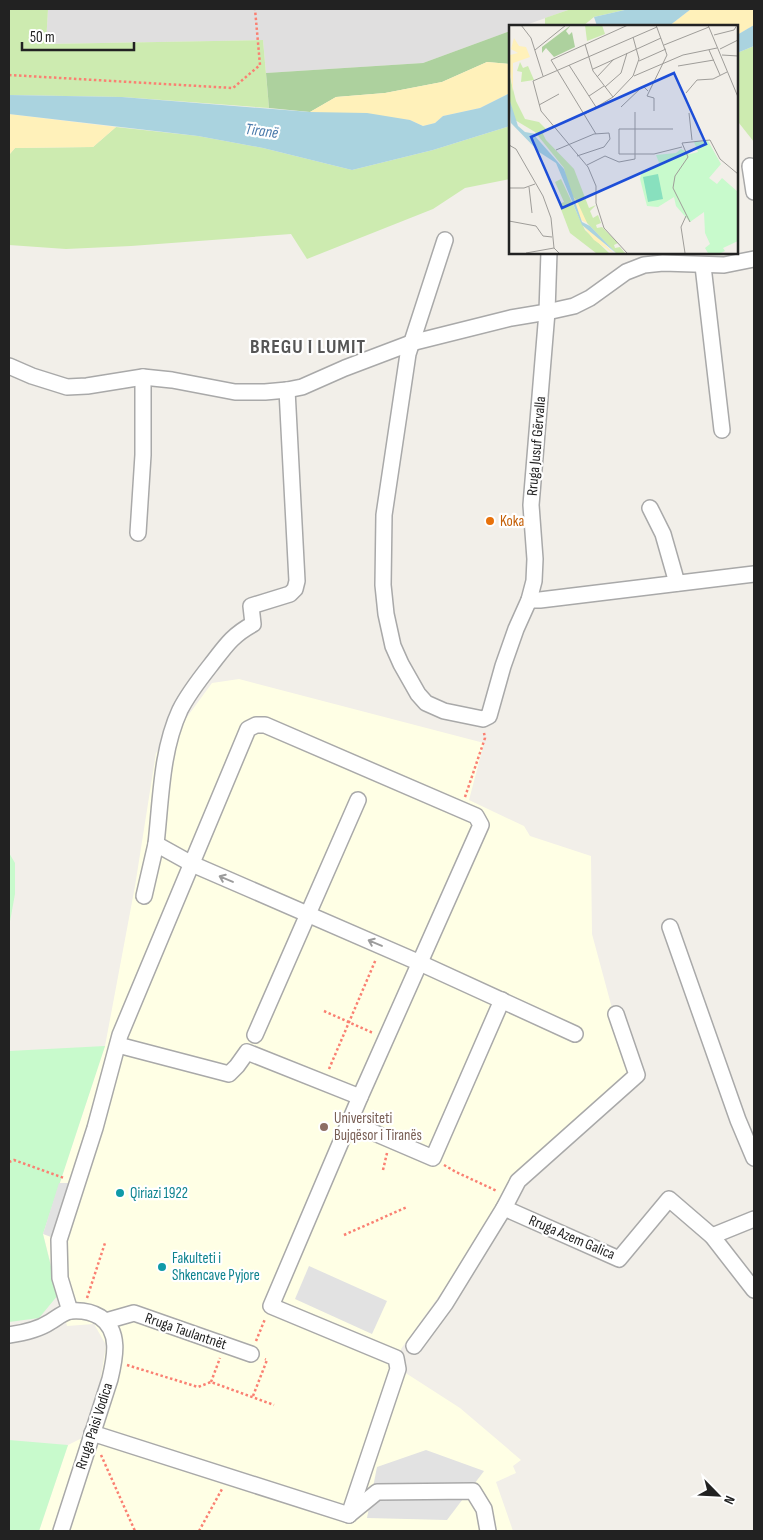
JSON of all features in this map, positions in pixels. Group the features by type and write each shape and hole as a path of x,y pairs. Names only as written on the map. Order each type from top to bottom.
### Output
{"street":[{"path":"750,166 754,192"},
{"path":"445,240 411,343 384,515 382,559 386,614 396,652 418,694 426,703 444,711 483,719"},
{"name":"Rruga Jusuf Gërvalla","path":"483,719 489,716 503,666 529,600 534,581 535,559 532,505 547,312 549,254"},
{"path":"9,366 32,376 67,387 87,386 143,377 172,380 236,392 287,390 302,386 411,343 511,318 574,306 590,298 626,272 644,265 663,263 703,266 724,265 754,258"},
{"path":"703,266 722,430"},
{"path":"138,533 143,455 143,377"},
{"path":"144,896 156,844 168,742 185,702 229,641 253,624 251,606 290,594 295,589 297,582 287,390"},
{"path":"650,508 663,534 677,583"},
{"path":"529,600 754,574"},
{"path":"76,1311 60,1278 59,1240 94,1128 120,1035 248,729 256,725 265,725 476,816 481,825 349,1122 271,1306 396,1358 398,1369 349,1515"},
{"path":"255,1035 358,800"},
{"path":"156,844 192,864 382,946 575,1034"},
{"path":"670,926 738,1120 754,1158"},
{"path":"349,1122 433,1158 502,1000"},
{"path":"414,1346 445,1304 507,1203 518,1181 637,1075 616,1014"},
{"path":"118,1045 229,1074 247,1052 360,1097"},
{"name":"Rruga Azem Galica","path":"507,1203 619,1259 669,1200 712,1236 754,1290"},
{"path":"712,1236 754,1219"},
{"path":"9,1335 35,1329 59,1315 76,1311 94,1314 106,1321"},
{"name":"Rruga Taulantnët","path":"106,1321 134,1313 252,1354"},
{"name":"Rruga Paisi Vodica","path":"61,1530 114,1361 115,1346 113,1332 106,1321"},
{"path":"92,1433 349,1515"},
{"path":"349,1515 377,1492 473,1490 484,1509 488,1531"}],"path":[{"path":"9,76 233,88 260,65 254,9"},
{"path":"461,810 485,738 483,719"},
{"path":"324,1082 382,946"},
{"path":"324,1011 386,1039"},
{"path":"433,1158 507,1203"},
{"path":"9,1162 14,1160 77,1183"},
{"path":"344,1235 407,1207"},
{"path":"76,1311 105,1243"},
{"path":"114,1361 198,1388 211,1382 274,1405"},
{"path":"211,1382 216,1369"},
{"path":"253,1396 261,1376"},
{"path":"92,1433 135,1531"},
{"path":"199,1531 229,1477"}],"shaded area":[{"path":"48,9 571,9 526,25 509,25 509,31 423,63 266,73 263,40 46,44"},
{"name":"Universiteti Bujqësor i Tiranës","path":"239,679 484,743 469,800 524,826 530,836 591,856 592,934 630,1075 500,1201 444,1289 401,1349 401,1370 460,1408 521,1460 513,1466 516,1473 496,1482 513,1531 39,1531 68,1445 92,1433 106,1345 94,1324 67,1326 43,1234 105,1046 135,886 156,753 187,717 212,683"},
{"path":"59,1183 77,1183 59,1240 43,1234"},
{"path":"309,1266 387,1301 372,1334 295,1299"},
{"path":"426,1450 484,1471 447,1520 367,1518 377,1467"}],"green space":[{"path":"9,9 48,9 46,44 263,40 269,108 122,97 9,95"},
{"path":"571,9 629,9 594,17 584,25 545,25 545,18"},
{"path":"509,31 509,64 487,62 442,82 385,93 336,97 310,112 269,108 266,73 423,63"},
{"path":"754,46 754,142 738,123 738,53"},
{"path":"509,126 509,179 465,188 433,209 307,259 291,234 66,249 9,245 9,155 15,148 93,147 116,127 198,136 263,148 352,170 433,150"},
{"path":"9,853 15,863 15,894 9,927"},
{"path":"105,1046 43,1234 58,1295 39,1318 9,1322 9,1051"},
{"path":"9,1440 68,1445 39,1531 9,1531"}],"sand":[{"path":"691,9 754,9 754,25 738,34 738,25 670,25"},
{"path":"487,62 509,64 509,94 480,108 443,116 435,123 423,126 410,120 310,112 336,97 385,93 442,82"},
{"path":"9,114 116,127 93,147 15,148 9,155"}],"water":[{"path":"629,9 691,9 670,25 597,25 594,17"},
{"path":"754,25 754,46 738,53 738,34"},
{"name":"Tiranë","path":"509,94 509,126 433,150 352,170 263,148 198,136 9,114 9,95 122,97 310,112 367,113 410,120 423,126 435,123 443,116 480,108"}],"place":[{"name":"Koka","path":"490,521"},
{"name":"Universiteti Bujqësor i Tiranës","path":"324,1127"},
{"name":"Qiriazi 1922","path":"120,1193"},
{"name":"Fakulteti i Shkencave Pyjore","path":"162,1267"}],"district":[{"name":"BREGU I LUMIT","path":"308,346"}]}
